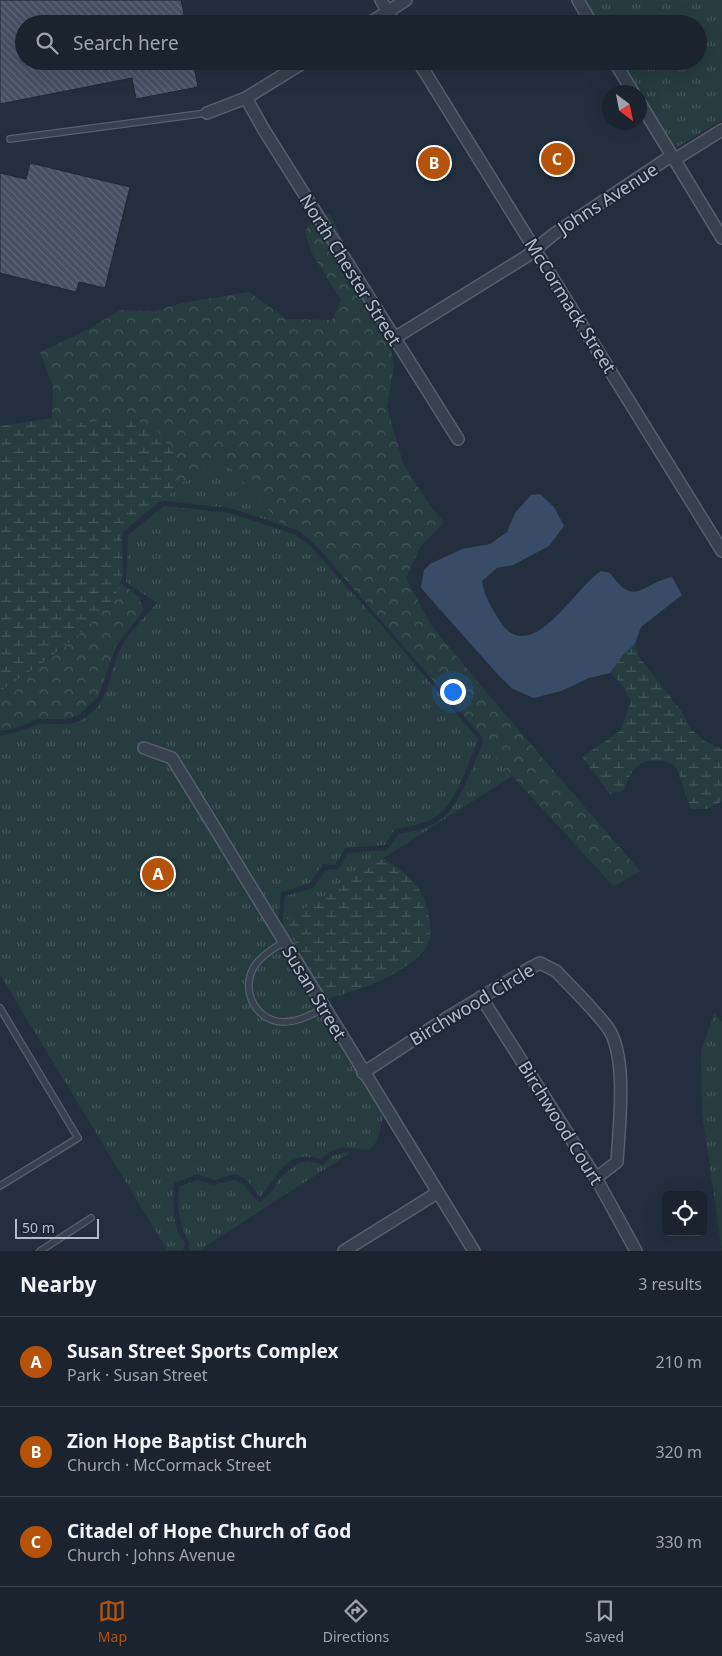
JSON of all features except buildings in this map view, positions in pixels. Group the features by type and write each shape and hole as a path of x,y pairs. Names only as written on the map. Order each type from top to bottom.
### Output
{"street":[{"path":"381,0 390,15"},
{"path":"383,15 406,0"},
{"path":"578,0 587,15"},
{"path":"207,113 246,98 291,70"},
{"name":"McCormack Street","path":"424,70 718,537 722,551"},
{"path":"620,70 629,85"},
{"name":"North Chester Street","path":"246,98 393,339 458,440"},
{"path":"647,115 722,238"},
{"name":"Johns Avenue","path":"393,339 527,256 554,234 672,158 722,130"},
{"name":"Susan Street","path":"144,748 172,758 363,1073 474,1251"},
{"name":"Birchwood Circle","path":"363,1073 481,997 530,968 540,963 545,964 556,971 608,1029 618,1053 620,1112 617,1162 596,1178"},
{"name":"Birchwood Court","path":"481,997 596,1178 636,1251"},
{"path":"344,1251 438,1192"}],"lane":[{"path":"10,139 207,113"},
{"path":"283,942 264,955 253,969 249,986 250,995 257,1009 270,1019 281,1022 305,1018 324,1008"},
{"path":"0,1008 78,1138 0,1186"},
{"path":"40,1251 91,1218"}],"green space":[{"path":"580,0 722,0 722,120 674,149 647,106 647,85 634,85 625,70 707,70 707,15 589,15"},
{"path":"330,214 389,339 394,366 387,407 403,463 428,503 444,522 420,547 406,578 431,625 640,871 614,887 483,744 482,737 315,544 299,531 282,525 223,460 177,486 177,458 130,417 83,423 52,418 53,387 40,352 87,330 120,310 153,311 182,303 249,292 286,319 332,320 341,300 311,252 305,231 317,215"},
{"path":"130,417 157,430 177,458 177,486 165,501 160,501 123,532 122,579 112,599 100,614 85,629 49,658 0,691 0,426 52,418 83,423"},
{"path":"223,460 282,525 230,508 165,501 177,486"},
{"path":"164,506 230,513 296,535 311,547 382,626 479,740 457,789 446,807 439,814 424,822 395,829 385,845 345,848 335,865 323,864 310,883 281,892 277,931 385,1108 378,1139 370,1150 338,1148 322,1159 300,1157 291,1161 279,1172 260,1197 246,1179 235,1174 213,1180 197,1174 174,1183 175,1222 180,1236 185,1243 183,1251 168,1251 0,975 0,736 42,724 71,724 82,720 99,705 104,697 121,648 133,630 157,603 126,582 128,535"},
{"path":"121,583 138,596 144,610 116,646 98,697 79,715 66,719 37,719 16,728 0,731 0,691 51,657 83,631 98,616"},
{"path":"635,644 639,657 682,712 690,728 704,741 722,749 722,801 707,809 691,809 677,769 672,763 653,760 640,764 631,774 623,791 610,794 582,757 620,731 631,702 620,682 610,673 623,655"},
{"path":"483,744 512,776 283,922 358,1055 282,931 285,896 313,888 326,870 339,869 348,853 387,850 399,834 428,827 442,819 456,803"},
{"path":"383,858 398,868 418,887 428,912 430,925 429,942 419,956 395,973 352,992 326,999 283,922"},
{"path":"714,1013 722,1022 722,1251 702,1113 701,1052"},
{"path":"345,1152 350,1153 198,1251 189,1251 189,1242 185,1236 180,1216 179,1187 197,1180 213,1185 235,1180 243,1184 256,1200 261,1202 275,1188 278,1179 297,1164 307,1161 323,1165 332,1156"}],"water":[{"path":"540,494 554,507 564,526 549,546 513,565 497,568 482,581 492,608 501,623 513,634 526,636 553,620 601,571 610,573 626,590 633,592 672,577 682,595 641,627 635,644 623,655 610,673 589,678 561,691 534,698 513,689 501,678 421,588 424,570 430,564 462,549 490,544 507,532 515,513 531,495"}],"place":[{"name":"Citadel of Hope Church of God","path":"557,159"},
{"name":"Zion Hope Baptist Church","path":"434,163"},
{"name":"Susan Street Sports Complex","path":"158,874"}]}
